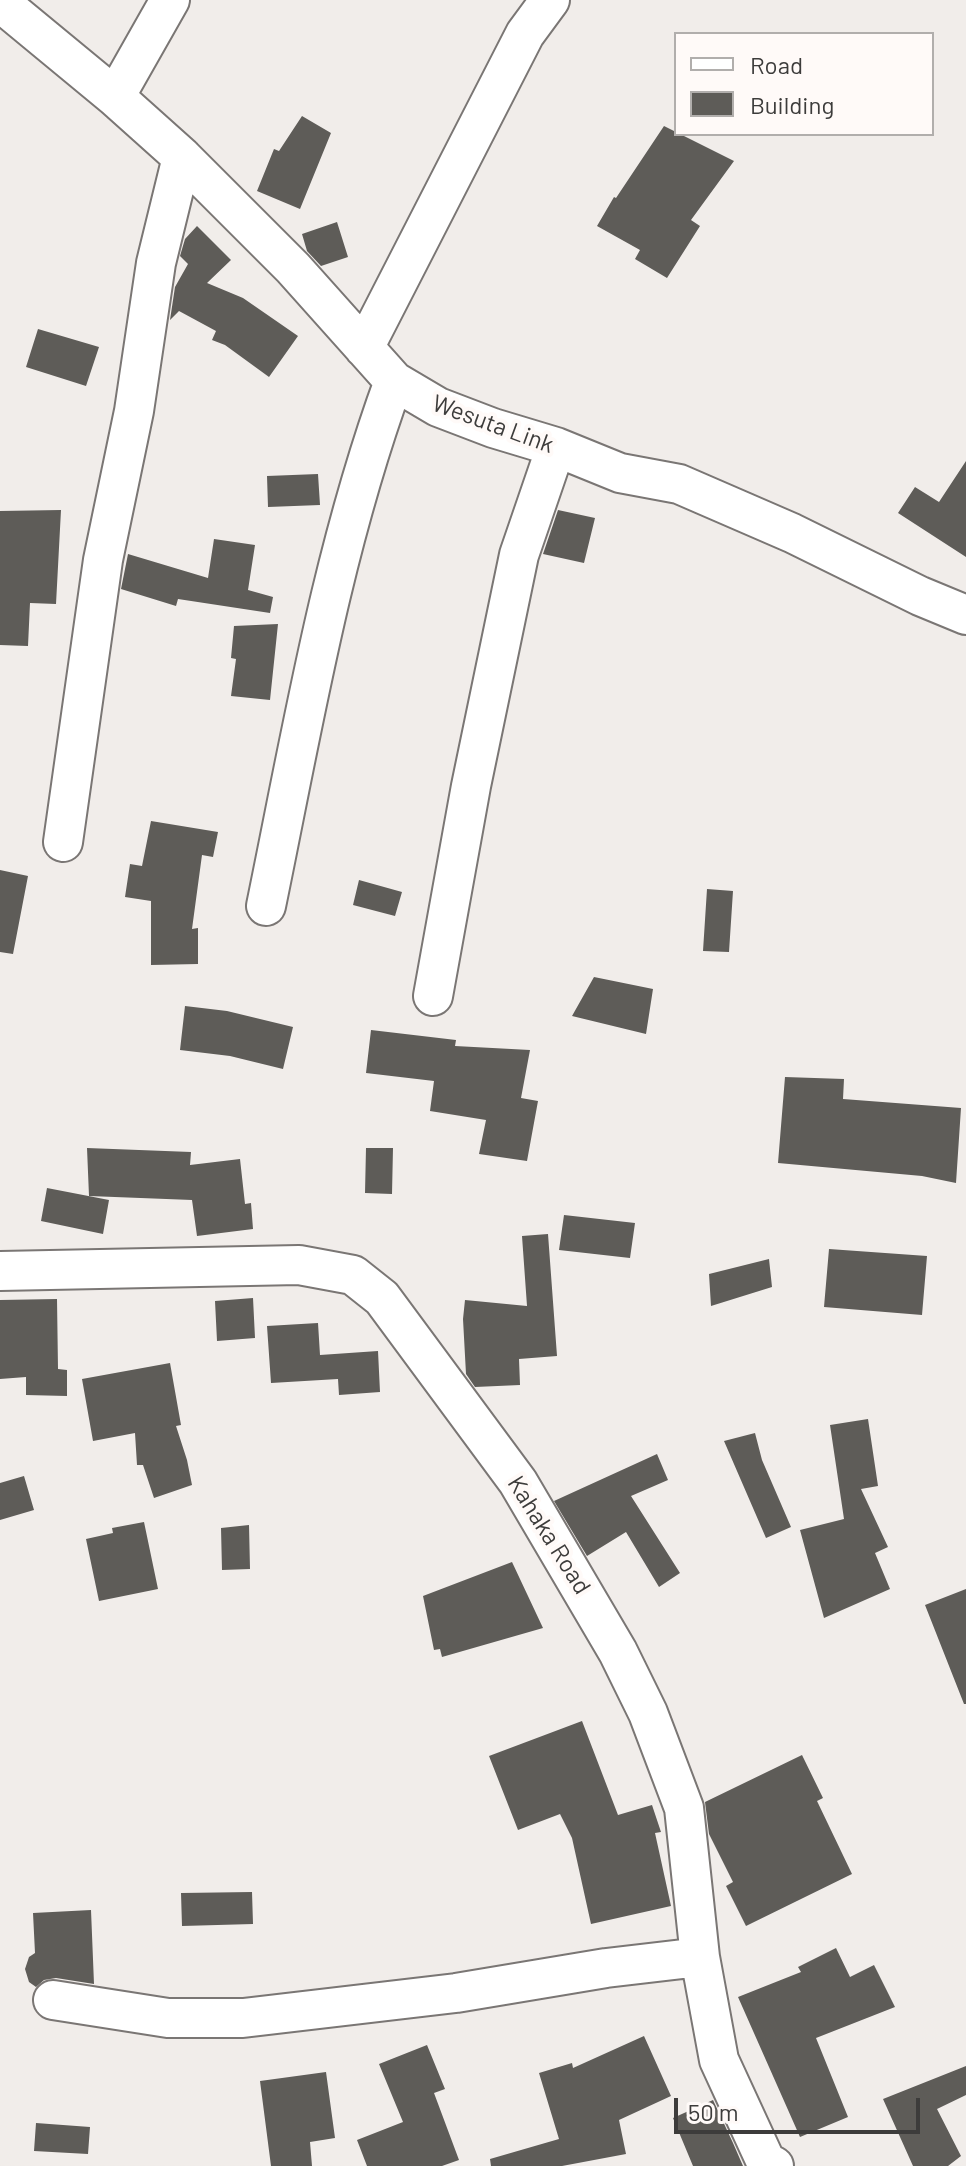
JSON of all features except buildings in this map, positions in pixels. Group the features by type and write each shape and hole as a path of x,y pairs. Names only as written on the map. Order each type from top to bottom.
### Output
{"street":[{"path":"115,97 170,0"},
{"path":"364,348 525,34 550,0"},
{"name":"Wesuta Link","path":"0,2 182,157 293,268 394,381 438,407 556,447 620,473 679,484 966,615"},
{"path":"63,842 103,560 134,411 156,263 182,157"},
{"path":"266,906 326,618 373,439 394,381"},
{"path":"433,996 471,786 519,555 556,447"},
{"name":"Kahaka Road","path":"0,1271 299,1265 353,1275 382,1298 518,1482 618,1652 648,1713 684,1808 700,1957 719,2060 766,2162 774,2166"},
{"path":"53,2000 168,2018 243,2018 456,1993 606,1968 700,1957"}]}
